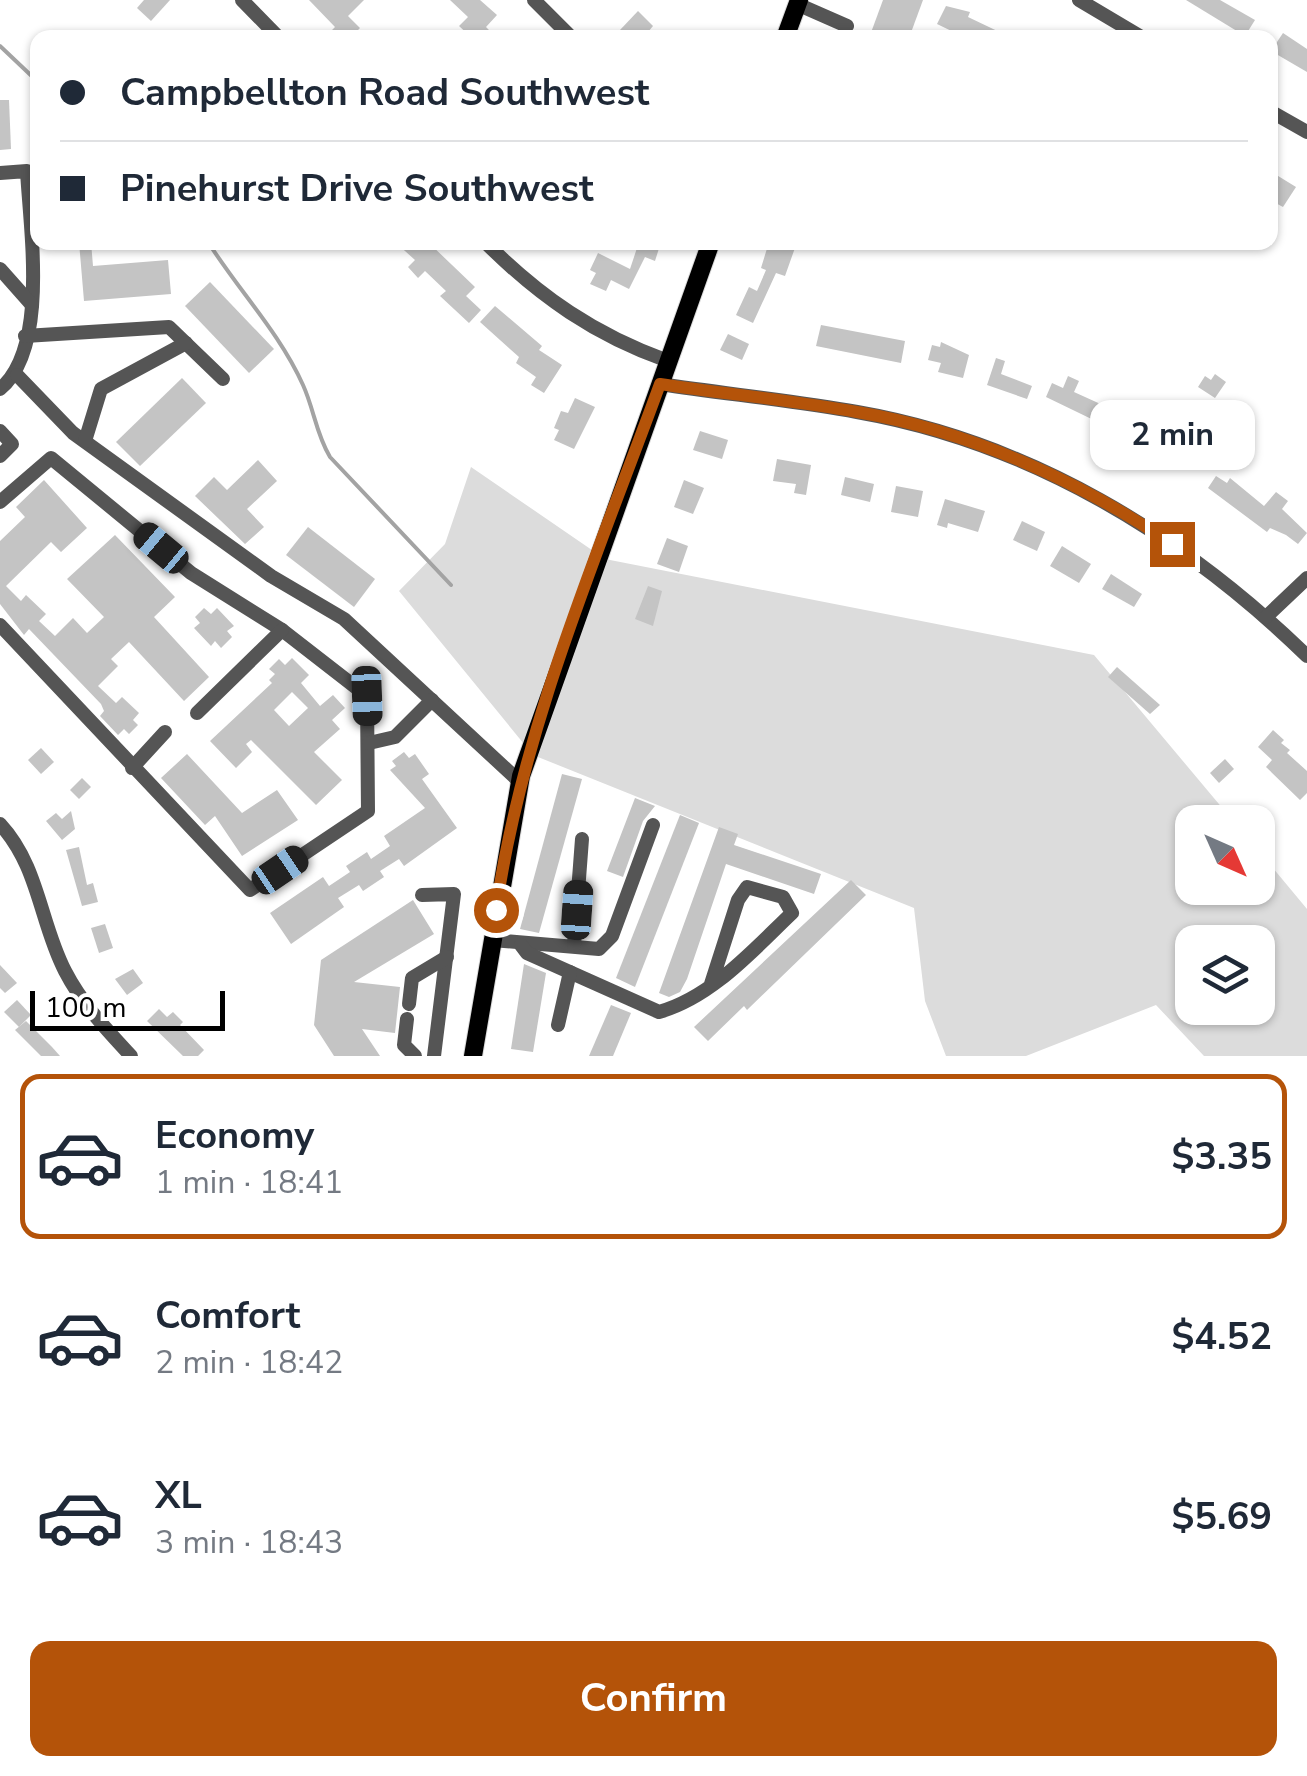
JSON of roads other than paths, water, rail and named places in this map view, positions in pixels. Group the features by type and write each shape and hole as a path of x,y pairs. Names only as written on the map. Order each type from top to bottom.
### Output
{"main road":[{"path":"788,30 798,2"},
{"path":"474,1056 520,782 708,250"}],"street":[{"path":"242,0 271,30"},
{"path":"534,0 564,30"},
{"path":"1079,0 1130,30"},
{"path":"798,2 843,28"},
{"path":"1278,116 1307,132"},
{"path":"0,173 27,171 32,305 17,374 0,388"},
{"path":"494,250 557,307 629,347 668,361"},
{"path":"0,269 32,305"},
{"path":"26,336 169,326 223,379"},
{"path":"85,442 101,389 186,342"},
{"path":"17,374 85,442 271,576 344,619 520,782"},
{"path":"660,384 859,412 998,452 1066,482 1140,522 1204,565 1307,656"},
{"path":"0,431 12,444 0,456"},
{"path":"0,502 51,458 191,574 282,630 367,696 368,811 250,890 0,625"},
{"path":"1266,617 1307,578"},
{"path":"197,713 282,630"},
{"path":"369,743 396,737 432,700"},
{"path":"132,768 165,732"},
{"path":"492,940 521,946 599,948 612,936 653,825"},
{"path":"2,830 34,879 64,970 90,1014 131,1056"},
{"path":"574,945 582,839"},
{"path":"521,946 528,953 659,1012 682,1005 712,984 792,913 783,897 747,888 738,900 712,984"},
{"path":"422,895 473,892"},
{"path":"434,1056 454,894"},
{"path":"415,1056 404,1045 412,978 448,957"},
{"path":"558,1025 570,972"}],"waterway":[{"path":"0,46 30,74"},
{"path":"214,250 293,366 330,457 451,585"}]}
